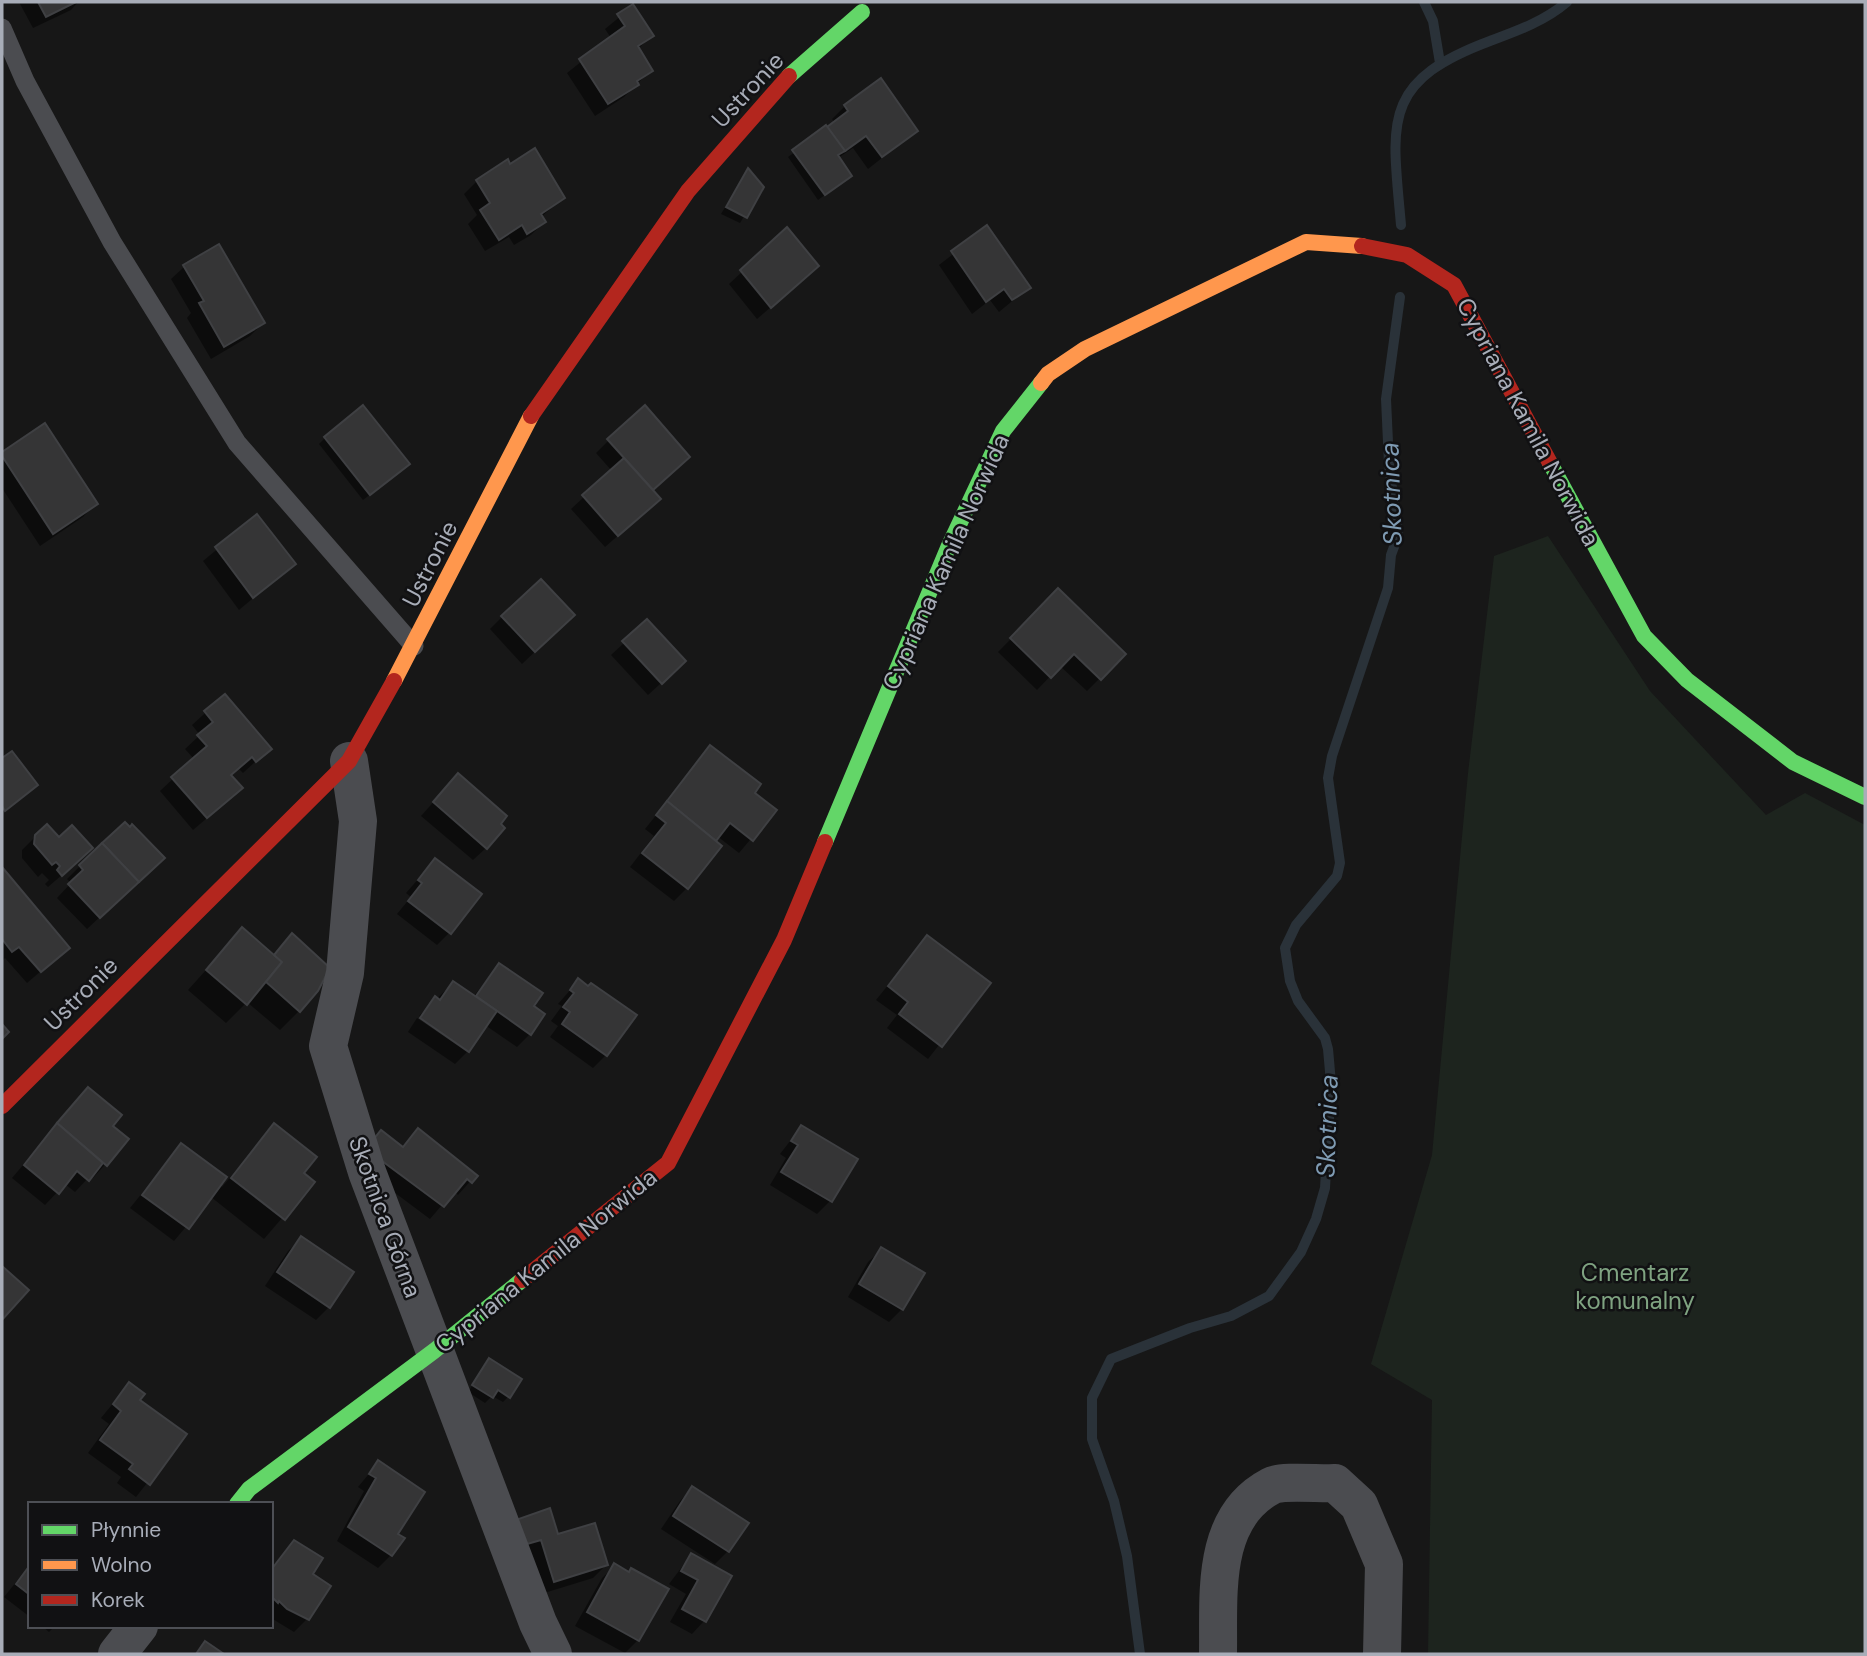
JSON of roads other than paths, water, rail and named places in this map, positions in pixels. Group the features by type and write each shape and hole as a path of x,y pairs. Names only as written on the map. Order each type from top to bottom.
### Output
{"street":[{"name":"Ustronie","path":"2,1106 349,761 414,646 531,416 688,191 778,86 867,7"},
{"name":"Cypriana Kamila Norwida","path":"239,1502 249,1489 434,1351 668,1163 784,940 948,548 1010,422 1048,374 1084,348 1306,243 1364,246 1407,255 1454,285 1644,636 1687,680 1793,762 1865,797"},
{"name":"Skotnica Górna","path":"349,761 358,821 345,973 328,1046 367,1172 553,1654"},
{"path":"1218,1654 1219,1568 1235,1515 1273,1485 1335,1483 1359,1504 1384,1564 1382,1654"},
{"path":"117,1654 137,1628"}],"lane":[{"path":"2,28 25,81 112,242 237,443 414,646"}],"waterway":[{"path":"1424,2 1433,21 1440,63"},
{"name":"Skotnica","path":"1401,225 1396,132 1401,110 1411,90 1428,73 1454,56 1530,25 1567,2"},
{"name":"Skotnica","path":"1140,1654 1127,1556 1114,1501 1092,1439 1092,1398 1111,1359 1190,1328 1231,1316 1269,1296 1301,1252 1316,1219 1325,1188 1331,1083 1328,1049 1325,1038 1298,1001 1290,981 1285,948 1296,925 1337,876 1340,863 1328,778 1332,756 1388,588 1391,555 1398,536 1389,464 1386,399 1400,297"}],"park label":[{"name":"Cmentarz komunalny","path":"1635,1287"}]}
